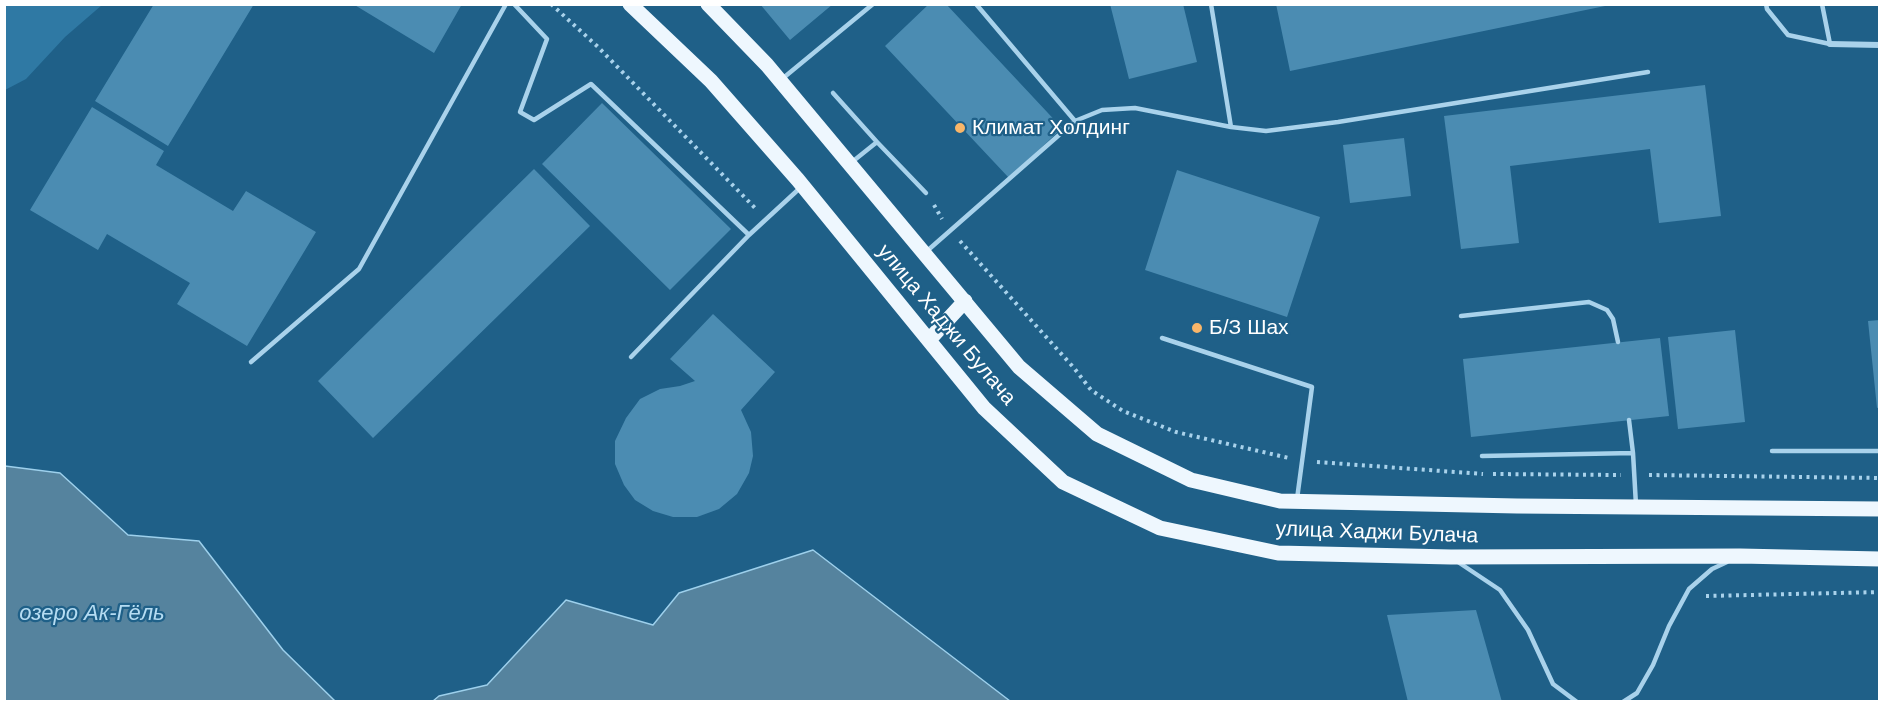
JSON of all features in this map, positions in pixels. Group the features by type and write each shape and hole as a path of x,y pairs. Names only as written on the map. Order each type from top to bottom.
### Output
{"main road":[{"name":"улица Хаджи Булача","path":"630,4 711,81 802,186 984,408 1063,482 1160,528 1278,553 1451,557 1740,556 1880,559"},
{"name":"улица Хаджи Булача","path":"708,4 780,80 1019,367 1097,434 1191,480 1280,501 1636,508 1880,509"},
{"path":"929,340 965,301"}],"street":[{"path":"1830,44 1880,45"}],"lane":[{"path":"251,362 359,269 506,4"},
{"path":"514,4 547,39 520,112 534,120 591,84 749,236"},
{"path":"780,80 873,4"},
{"path":"976,4 1075,122"},
{"path":"1211,4 1232,127"},
{"path":"1766,4 1767,9 1788,35 1830,44 1822,4"},
{"path":"925,253 1075,122 1102,110 1135,108 1232,127 1266,131 1338,122 1648,72"},
{"path":"833,93 926,193"},
{"path":"850,164 877,142"},
{"path":"631,357 749,236 802,186"},
{"path":"1461,316 1590,302 1607,310 1613,319 1618,342"},
{"path":"1162,338 1312,387 1297,501"},
{"path":"1629,420 1636,508"},
{"path":"1772,451 1880,451"},
{"path":"1482,456 1633,453"},
{"path":"1623,702 1637,693 1689,589 1712,569 1740,556"},
{"path":"1451,557 1500,590 1528,630 1554,684 1577,702"}],"path":[{"path":"551,4 597,46 766,220"},
{"path":"926,193 950,231 1074,368 1091,390 1123,411 1176,432 1302,461 1466,474 1880,478"},
{"path":"1685,597 1880,592"}],"shaded area":[{"path":"5,4 102,5 65,37 26,79 5,90"}],"water":[{"name":"озеро Ак-Гёль","path":"5,466 60,473 128,535 199,541 283,650 335,701 5,701"},
{"path":"813,550 1010,701 433,701 439,696 487,685 566,600 653,625 679,593"}],"building":[{"path":"154,4 254,4 168,146 95,101"},
{"path":"353,4 462,4 434,53"},
{"path":"760,4 833,4 790,40"},
{"path":"929,4 946,4 1062,128 1009,178 885,46"},
{"path":"1110,4 1183,4 1197,62 1129,79"},
{"path":"1276,4 1605,4 1605,6 1290,71"},
{"path":"1705,85 1721,216 1659,223 1650,149 1510,166 1519,243 1461,249 1444,116"},
{"path":"602,103 731,229 670,290 542,164"},
{"path":"92,107 164,151 156,165 233,211 246,191 316,232 247,346 177,304 190,283 107,234 98,250 30,210"},
{"path":"1404,138 1411,196 1350,203 1343,145"},
{"path":"534,169 590,226 373,438 318,381"},
{"path":"1177,170 1320,217 1287,317 1145,270"},
{"path":"713,314 775,372 741,410 751,432 753,456 749,473 737,494 719,509 697,517 673,517 653,511 635,500 624,485 615,464 615,441 626,418 640,399 660,389 695,381 670,359"},
{"path":"1880,320 1880,407 1877,408 1868,321"},
{"path":"1735,330 1745,422 1678,429 1668,337"},
{"path":"1660,338 1669,416 1471,437 1463,359"},
{"path":"1476,610 1502,702 1408,702 1387,615"}],"place":[{"name":"Климат Холдинг","path":"960,128"},
{"name":"Б/З Шах","path":"1197,328"}]}
